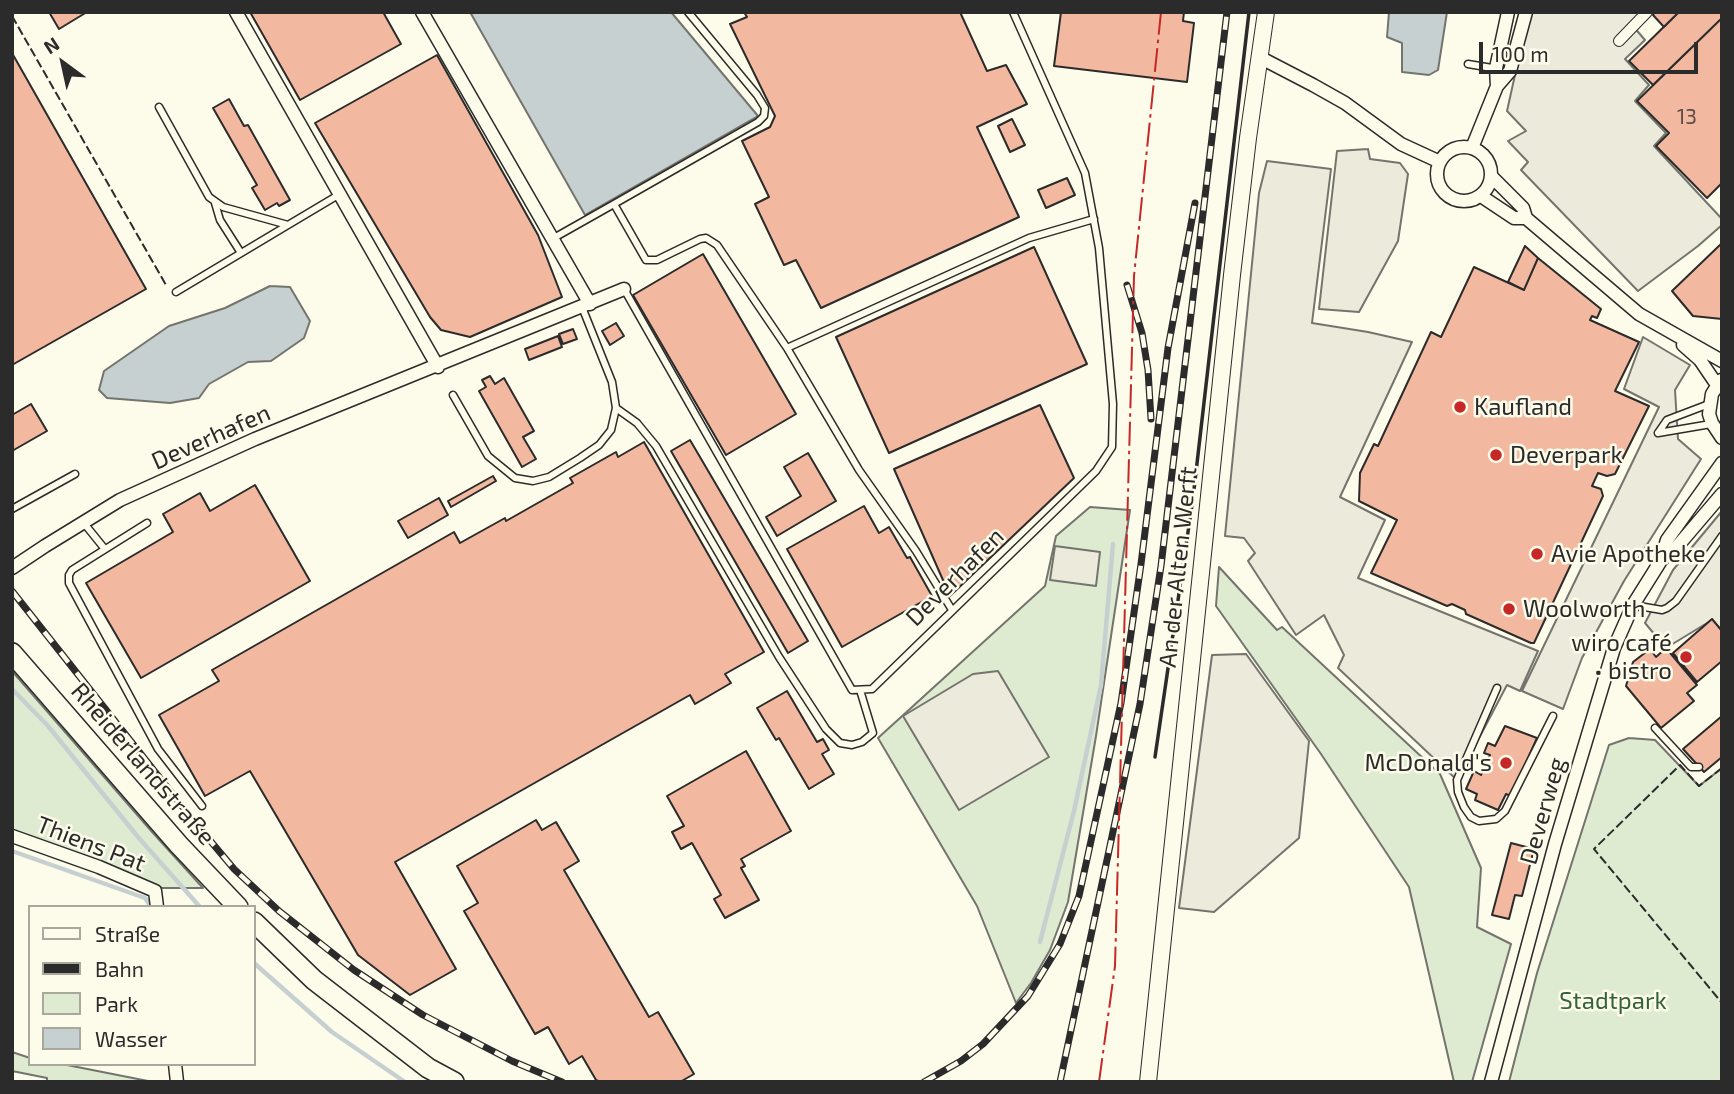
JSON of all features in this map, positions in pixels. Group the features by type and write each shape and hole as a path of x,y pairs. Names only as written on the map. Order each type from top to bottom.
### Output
{"main road":[{"name":"Rheiderlandstraße","path":"12,653 179,845 236,905"},
{"path":"256,924 314,980 428,1068 453,1082"}],"street":[{"path":"236,12 438,367"},
{"path":"422,12 552,239 586,306"},
{"name":"An der Alten Werft","path":"1148,1082 1234,263 1266,12"},
{"path":"1503,70 1508,12"},
{"path":"1472,148 1526,12"},
{"path":"1619,41 1647,12"},
{"path":"1261,58 1345,103 1401,144 1440,162"},
{"path":"1472,148 1487,160 1490,184 1481,196 1468,201 1454,200 1448,197 1439,185 1437,177 1440,162 1450,151 1472,148"},
{"path":"1491,176 1523,208 1526,218 1639,314 1722,361"},
{"path":"1481,196 1514,218 1526,218"},
{"name":"Deverhafen","path":"12,568 120,500 255,439 438,367 624,289"},
{"path":"1658,326 1700,360 1719,383 1709,404 1712,424 1722,438"},
{"name":"Deverweg","path":"1491,1082 1551,856 1615,648 1633,606 1660,562 1667,540 1722,463"},
{"name":"Deverweg","path":"1660,562 1676,548 1722,494"},
{"name":"Thiens Pat","path":"12,836 99,867 155,891 157,905"}],"lane":[{"path":"552,239 758,122 764,116 765,108 757,95 688,12"},
{"name":"Deverhafen","path":"624,289 852,690 872,689 1096,471 1112,447 1113,404 1099,248 1085,173 1013,12"},
{"path":"1468,64 1503,70"},
{"path":"159,107 215,203 220,220 241,253"},
{"path":"176,292 340,194"},
{"path":"215,203 288,225"},
{"path":"614,204 646,260 657,260 700,239 706,238 717,245 787,348 859,470 916,551 952,610"},
{"path":"787,348 1029,238 1094,219"},
{"path":"453,395 488,456 515,478 533,481 549,477 599,445 611,430 616,408 612,382 586,306"},
{"path":"1709,404 1667,420 1658,433 1712,424"},
{"path":"616,408 637,423 656,446 779,657 826,729 840,743 852,745 862,742 873,733 860,690"},
{"path":"12,509 75,474"},
{"path":"83,522 104,548"},
{"path":"148,523 72,570 68,575 69,583 158,749 202,806"},
{"path":"1633,606 1662,610 1676,601 1722,536"},
{"path":"1497,688 1457,780 1458,792 1471,817 1488,821 1502,815 1553,716"},
{"path":"1655,728 1691,767 1699,767"}],"green space":[{"path":"1090,507 1130,510 1068,902 1050,950 1016,1003 977,906 878,738 1045,586 1056,536"},
{"path":"1219,567 1277,630 1282,627 1440,774 1481,868 1477,927 1511,944 1472,1082 1454,1082 1409,887 1321,754 1216,606"},
{"path":"12,671 203,888 162,888 12,833"},
{"name":"Stadtpark","path":"1629,738 1655,740 1699,786 1722,768 1722,1082 1509,1082 1537,973 1609,745"},
{"path":"12,1052 28,1057 28,1066 72,1066 153,1082 47,1082 47,1078 12,1071"}],"shaded area":[{"path":"1529,12 1645,12 1632,25 1645,40 1625,59 1649,85 1635,101 1666,133 1654,146 1722,219 1722,225 1638,291 1521,170 1528,162 1508,141 1526,131 1507,111"},
{"path":"1368,149 1370,159 1400,163 1408,174 1398,241 1359,312 1319,309 1337,151"},
{"path":"1267,161 1331,169 1312,323 1412,342 1340,497 1385,520 1358,578 1538,651 1520,691 1507,685 1457,780 1338,668 1344,655 1324,615 1296,635 1248,561 1255,553 1244,538 1225,536 1259,193"},
{"path":"1643,337 1690,365 1675,390 1678,439 1701,459 1624,581 1582,658 1563,709 1522,691 1659,407 1624,389"},
{"path":"1722,511 1722,631 1712,620 1666,648 1645,623 1673,570"},
{"path":"1055,546 1100,552 1096,586 1050,580"},
{"path":"1246,654 1309,741 1299,838 1214,912 1179,908 1212,655"},
{"path":"998,671 1049,757 959,810 903,716 973,674"}],"water":[{"path":"470,12 671,12 758,116 585,215"},
{"path":"1389,12 1447,12 1438,70 1429,75 1402,72 1402,43 1387,37"},
{"path":"270,286 290,287 310,321 304,338 271,361 248,362 209,384 199,398 170,403 107,398 99,390 104,371 169,326 225,308"}],"building":[{"path":"49,12 87,12 59,29"},
{"path":"250,12 383,12 401,44 300,100"},
{"path":"744,12 960,12 987,71 1006,65 1027,104 977,127 1019,217 821,308 796,260 784,265 755,204 769,197 742,141 770,127 775,116 730,24 747,17"},
{"path":"1061,12 1184,12 1183,21 1194,23 1187,82 1054,66"},
{"path":"1655,12 1679,12 1664,27 1653,15"},
{"path":"1679,12 1722,12 1722,18 1653,85 1629,61"},
{"path":"1722,18 1722,183 1707,198 1656,146 1669,133 1637,101"},
{"path":"12,53 146,289 12,365"},
{"path":"437,55 538,235 562,297 470,337 441,330 430,317 315,123"},
{"path":"229,99 244,126 248,125 290,200 279,206 277,203 265,210 252,188 257,185 213,108"},
{"path":"1012,119 1025,145 1010,152 998,126"},
{"path":"1067,178 1075,195 1046,208 1038,190"},
{"path":"1722,243 1722,319 1693,316 1672,291"},
{"path":"1525,246 1538,258 1524,290 1508,282"},
{"path":"1034,247 1087,364 889,453 836,337"},
{"path":"703,254 796,414 726,455 633,295"},
{"name":"Deverpark","path":"1538,258 1601,309 1597,318 1592,316 1590,320 1639,342 1615,391 1649,406 1615,474 1607,476 1598,473 1592,486 1601,489 1603,496 1534,643 1531,643 1466,614 1465,610 1452,604 1447,606 1371,573 1397,520 1359,501 1360,473 1374,444 1378,446 1431,332 1441,337 1474,267 1524,290"},
{"path":"616,323 624,336 610,345 602,331"},
{"path":"573,329 577,339 563,344 559,334"},
{"path":"558,336 562,347 529,360 525,349"},
{"path":"490,376 495,384 504,378 534,431 523,437 536,459 522,467 479,391 486,387 482,380"},
{"path":"31,404 47,431 12,451 12,415"},
{"path":"1040,405 1074,478 950,596 894,469"},
{"path":"690,440 808,641 788,653 671,451"},
{"path":"644,442 764,652 725,674 731,683 695,704 690,695 395,862 456,969 410,995 358,955 250,771 205,796 159,715 219,681 212,670 454,532 460,543 505,518 506,521 573,483 570,478 616,452 618,457"},
{"path":"808,453 836,501 777,536 766,517 801,496 784,467"},
{"path":"493,476 496,481 451,507 448,501"},
{"path":"255,485 310,581 141,678 86,583 173,532 163,514 200,493 210,511"},
{"path":"439,498 448,515 408,538 398,521"},
{"path":"864,506 879,533 889,527 932,596 842,647 787,549"},
{"path":"1712,619 1722,631 1722,661 1697,682 1673,653"},
{"path":"1666,648 1697,685 1687,693 1694,701 1661,728 1626,686 1633,662 1650,649 1656,657"},
{"path":"787,691 817,742 823,739 829,750 822,754 834,774 809,789 779,738 776,740 757,708"},
{"path":"1722,716 1722,757 1704,772 1683,749"},
{"name":"McDonald's","path":"1505,726 1537,738 1511,796 1506,794 1498,810 1475,800 1477,794 1466,789 1474,771 1481,775 1490,755 1484,753 1488,743 1495,746"},
{"path":"746,751 791,831 741,859 745,866 741,868 759,900 725,918 714,899 721,895 692,843 681,849 672,832 684,826 667,796"},
{"path":"536,820 542,830 556,822 579,861 564,870 649,1017 658,1012 694,1074 680,1082 600,1082 596,1080 582,1056 569,1064 548,1027 535,1034 464,911 478,903 457,866"},
{"path":"1511,843 1534,849 1522,896 1515,895 1509,919 1492,915"}],"waterway":[{"path":"1040,942 1074,811 1101,685 1113,544"},
{"path":"12,689 48,726 138,837 198,905"},
{"path":"12,851 145,898 150,905"},
{"path":"256,965 332,1032 405,1082"}],"railway":[{"path":"1060,1082 1140,704 1161,566 1227,12"},
{"path":"924,1082 961,1061 983,1044 1028,996 1060,944 1079,896 1121,703 1168,348 1195,203"},
{"path":"1127,285 1142,333 1148,370 1151,419"},
{"path":"12,591 197,825 234,869 279,911 354,970 423,1015 512,1061 562,1082"}],"fence":[{"path":"12,16 166,285"},
{"path":"1722,768 1699,786 1680,765 1594,849 1722,1003"}],"wall":[{"path":"1155,757 1193,498 1249,12"}],"power":[{"path":"1099,1082 1115,966 1134,276 1161,12"}],"place":[{"name":"Kaufland","path":"1460,407"},
{"name":"Deverpark","path":"1496,455"},
{"name":"Avie Apotheke","path":"1537,554"},
{"name":"Woolworth","path":"1509,609"},
{"name":"wiro café • bistro","path":"1686,657"},
{"name":"McDonald's","path":"1506,763"}]}
